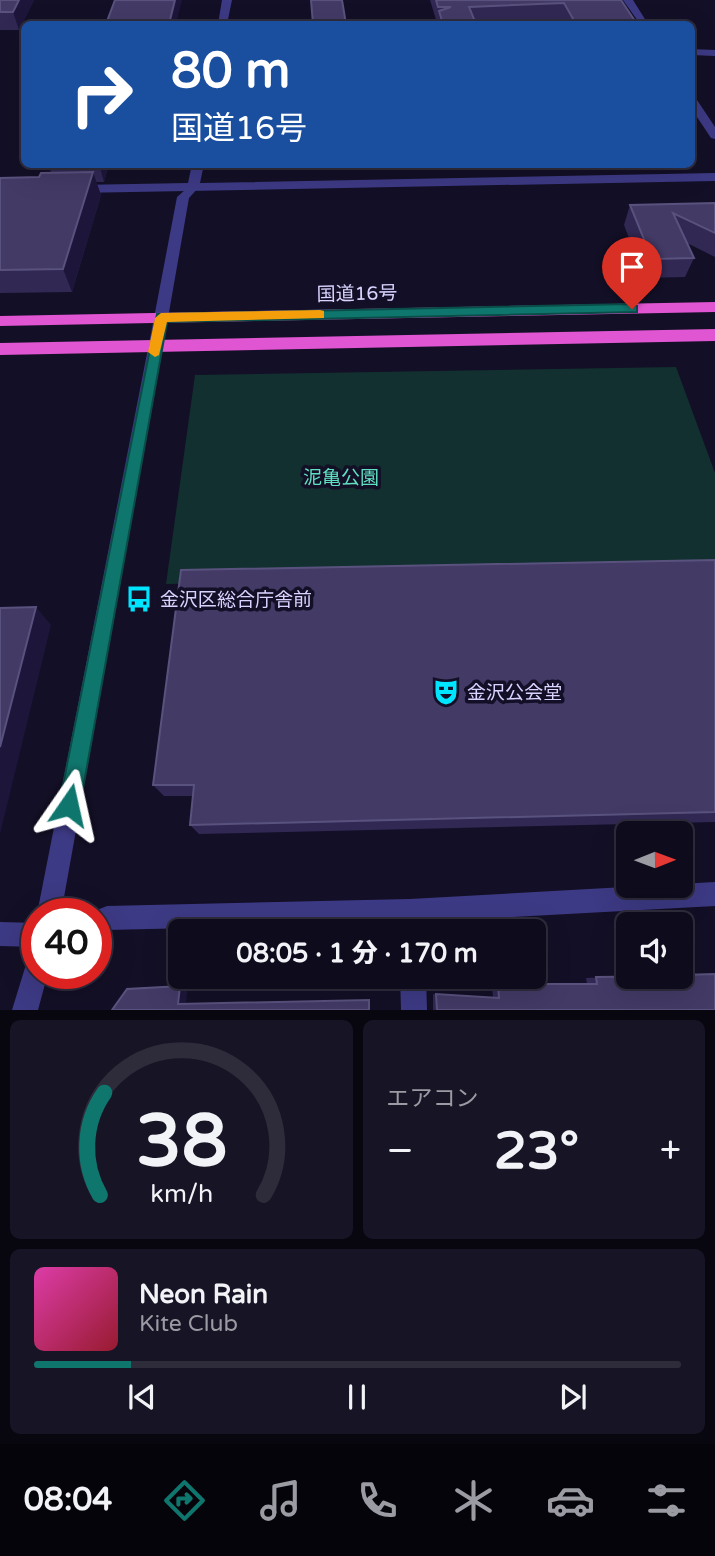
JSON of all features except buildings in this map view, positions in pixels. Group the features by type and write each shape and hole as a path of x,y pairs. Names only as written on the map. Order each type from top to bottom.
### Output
{"highway":[{"name":"国道16号","path":"0,321 715,307"},
{"path":"0,349 715,335"}],"street":[{"path":"223,21 227,0"},
{"path":"628,0 642,21"},
{"path":"695,52 715,52"},
{"path":"695,105 715,136"},
{"path":"52,898 183,197 194,187 197,168"},
{"path":"69,189 715,177"},
{"path":"434,919 715,894"},
{"path":"112,918 208,919"},
{"path":"0,934 21,934"},
{"path":"25,1010 31,989"},
{"path":"413,989 414,1010"}],"green space":[{"name":"泥亀公園","path":"676,367 715,473 715,574 166,584 195,375"}],"slow traffic":[{"path":"155,352 161,318 320,315"}],"place":[{"name":"金沢区総合庁舎前","path":"139,599"},
{"name":"金沢公会堂","path":"446,692"}],"route":[{"path":"69,805 161,318 632,309"}]}
